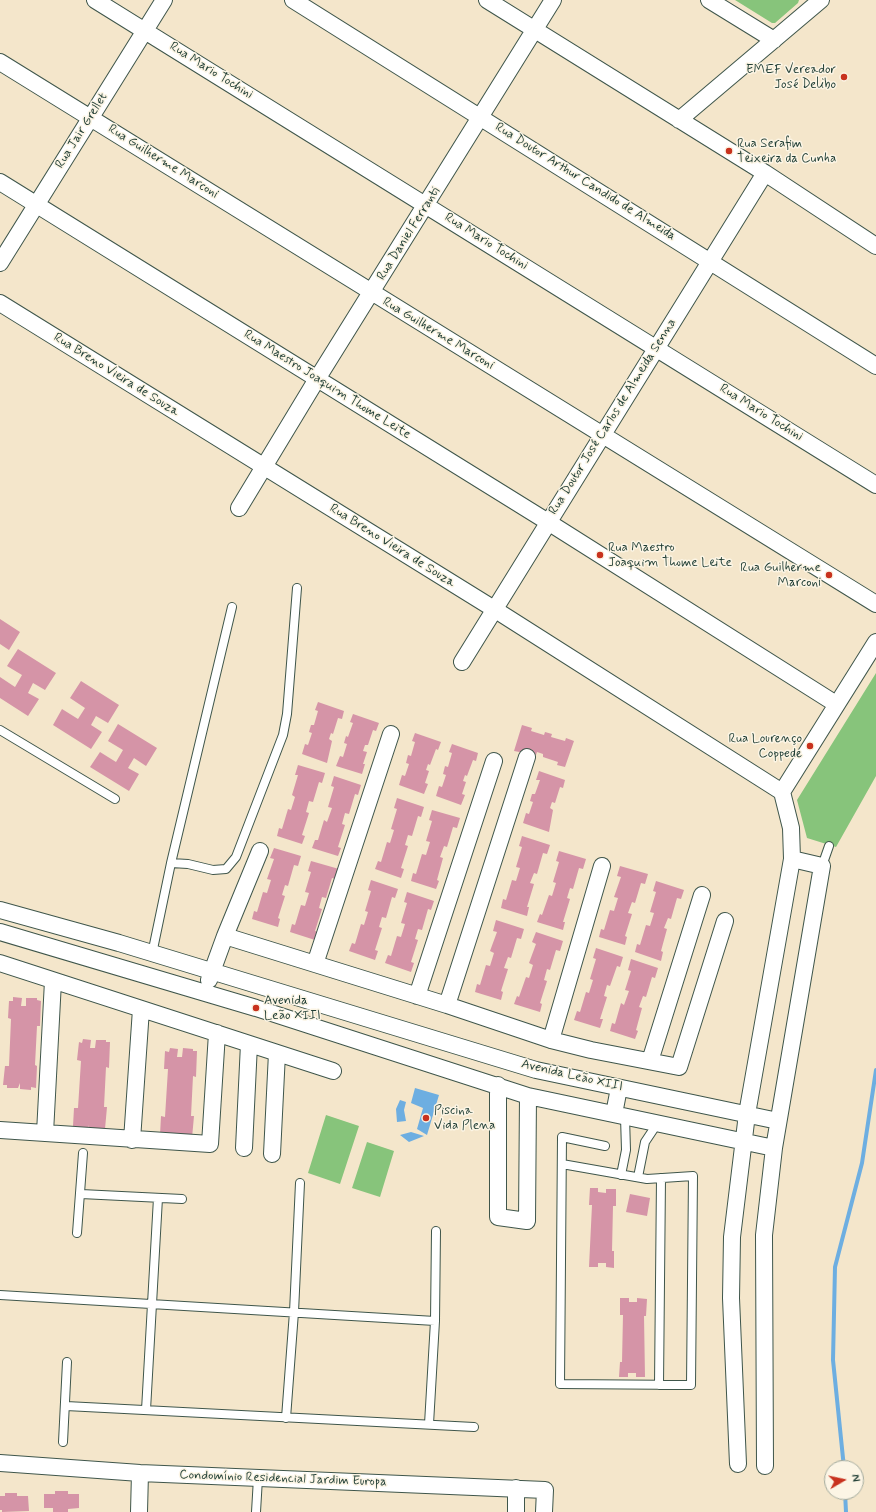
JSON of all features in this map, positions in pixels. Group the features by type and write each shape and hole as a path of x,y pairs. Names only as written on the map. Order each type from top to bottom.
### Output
{"street":[{"name":"Rua Mario Tochini","path":"95,0 876,485"},
{"name":"Rua Jair Grellet","path":"0,263 164,0"},
{"name":"Rua Doutor Arthur Candido de Almeida","path":"293,0 876,366"},
{"path":"487,0 765,173 876,246"},
{"name":"Rua Daniel Ferranti","path":"239,508 317,379 553,0"},
{"path":"709,0 774,40"},
{"path":"679,120 821,0"},
{"name":"Rua Guilherme Marconi","path":"0,62 371,293 876,604"},
{"name":"Rua Doutor José Carlos de Almeida Senna","path":"462,662 765,173"},
{"name":"Rua Maestro Joaquim Thome Leite","path":"0,182 548,522 836,704"},
{"name":"Rua Breno Vieira de Souza","path":"0,303 494,609 782,792"},
{"path":"738,1464 731,1298 732,1237 747,1114 792,859 791,828 782,792 876,642"},
{"path":"315,964 392,734"},
{"path":"447,1005 527,757"},
{"path":"417,996 494,761"},
{"path":"205,993 225,936 260,851"},
{"path":"765,1466 764,1235 778,1121 822,866 792,859"},
{"path":"551,1040 602,866"},
{"path":"650,1061 702,895"},
{"name":"Avenida Leão XIII","path":"0,910 119,943 536,1070 778,1121"},
{"path":"225,936 447,1005 551,1040 591,1050 679,1067 725,921"},
{"name":"Avenida Leão XIII","path":"0,932 205,993 498,1084 528,1096 774,1148"},
{"path":"0,963 333,1071"},
{"path":"46,1133 53,980"},
{"path":"132,1140 141,1009"},
{"path":"0,1130 210,1144 217,1034"},
{"path":"244,1148 249,1044"},
{"path":"272,1154 277,1053"},
{"path":"498,1084 498,1217 527,1221 528,1096"},
{"path":"620,1088 620,1116"},
{"name":"Condomínio Residencial Jardim Europa","path":"0,1463 140,1473 545,1490 544,1512"},
{"path":"139,1512 140,1473"},
{"path":"516,1488 516,1512"}],"lane":[{"path":"171,863 188,864 213,870 226,869 236,858 283,735 287,714 297,588"},
{"path":"152,954 171,863 232,606"},
{"path":"0,730 115,800"},
{"path":"822,866 829,846"},
{"path":"620,1116 626,1150 621,1175"},
{"path":"638,1177 645,1142 657,1124"},
{"path":"562,1164 647,1179 693,1176 691,1385 560,1384 562,1137 605,1146"},
{"path":"77,1233 83,1153"},
{"path":"659,1385 661,1178"},
{"path":"286,1418 294,1312 300,1183"},
{"path":"81,1194 182,1199"},
{"path":"146,1410 158,1198"},
{"path":"429,1424 435,1321 436,1231"},
{"path":"0,1295 435,1321"},
{"path":"62,1442 66,1406 67,1362"},
{"path":"66,1406 474,1427"},
{"path":"256,1512 258,1478"}],"green space":[{"path":"735,0 799,0 798,3 775,23 772,23"},
{"path":"876,673 876,776 836,847 807,838 797,800"},
{"path":"326,1115 359,1126 340,1184 308,1173"},
{"path":"367,1142 394,1151 380,1197 352,1188"}],"water":[{"name":"Piscina Vida Plena","path":"415,1088 439,1095 427,1135 417,1129 423,1108 411,1103"},
{"path":"400,1100 406,1102 404,1110 406,1121 397,1122 396,1109"},
{"name":"Piscina Vida Plena","path":"411,1132 424,1136 409,1142 400,1135"}],"building":[{"path":"0,619 20,632 9,650 0,644"},
{"path":"18,649 56,673 45,690 33,683 28,693 39,699 28,716 0,698 0,677 15,687 22,675 7,666"},
{"path":"81,681 119,705 108,723 96,716 91,725 102,732 91,749 53,725 62,709 78,719 85,708 70,698"},
{"path":"318,702 344,711 342,719 338,718 333,734 331,733 329,739 332,741 327,763 302,754 305,744 308,745 312,733 309,732 311,725 314,725 318,711 315,710"},
{"path":"353,714 379,723 376,731 373,730 368,745 365,745 363,751 367,752 363,764 365,764 362,774 336,766 340,756 343,757 347,744 344,743 353,723 350,722"},
{"path":"118,724 157,748 146,766 134,758 128,768 139,774 129,791 90,767 100,752 116,762 123,750 108,741"},
{"path":"522,725 532,728 531,731 544,735 545,732 552,734 551,737 565,741 566,738 574,741 565,767 557,765 558,762 543,757 543,754 537,752 536,755 514,751"},
{"path":"415,733 441,742 426,770 429,771 425,783 428,784 424,794 399,785 402,775 405,776 409,764 406,763 408,755 411,756 415,742 412,741"},
{"path":"452,744 478,753 476,761 473,760 467,776 465,775 463,781 466,782 462,794 465,795 461,805 436,796 439,786 442,787 446,775 443,774 445,766 448,767 452,753 449,752"},
{"path":"298,765 325,773 322,783 319,782 313,802 309,801 306,812 309,813 302,835 305,836 302,844 277,836 279,828 282,829 288,809 291,810 295,797 292,795 298,775 295,775"},
{"path":"539,771 565,780 563,788 560,787 555,803 552,802 550,808 553,810 549,832 523,823 526,813 529,814 533,802 530,801 532,794 535,794 540,780 536,780"},
{"path":"334,776 361,785 358,795 355,794 349,814 345,813 342,824 345,825 338,847 341,848 338,856 312,848 315,840 318,840 324,820 327,822 332,808 328,807 334,787 331,786"},
{"path":"397,798 424,807 421,817 418,816 412,836 408,835 405,845 408,846 401,868 404,869 401,878 375,869 378,861 381,862 387,842 390,843 394,830 391,829 397,809 394,808"},
{"path":"432,810 460,818 457,828 453,827 447,847 444,846 440,857 443,858 436,889 411,881 413,873 416,874 422,854 426,855 430,842 426,841 432,821 429,820"},
{"path":"522,836 550,845 547,854 543,853 537,874 534,873 530,883 534,884 527,907 529,907 527,916 501,908 503,899 506,900 512,880 516,881 520,868 516,867 522,847 519,846"},
{"path":"274,848 301,856 298,866 294,865 288,886 285,885 282,895 285,896 278,918 280,919 278,927 252,919 254,911 257,912 263,892 267,893 271,880 267,879 274,859 270,858"},
{"path":"559,851 586,859 583,869 579,868 573,889 570,888 567,898 570,899 563,922 565,922 563,930 537,922 540,914 542,915 549,895 552,896 556,883 553,882 559,862 556,861"},
{"path":"311,861 339,869 335,879 332,878 326,898 322,897 319,908 322,909 315,931 318,932 315,940 290,932 292,924 295,925 301,905 305,906 309,893 305,892 311,872 308,871"},
{"path":"620,866 648,874 645,884 641,883 635,903 632,902 628,913 632,914 625,936 627,937 625,945 599,937 601,929 604,930 610,910 614,911 618,898 614,897 621,877 617,876"},
{"path":"371,880 398,889 395,898 392,897 386,918 382,917 379,927 382,928 375,950 378,951 375,960 349,951 352,943 355,944 361,924 364,925 368,912 365,911 371,891 368,890"},
{"path":"656,881 684,890 681,899 677,898 671,919 668,918 664,928 667,929 661,951 663,952 661,961 635,952 637,944 640,945 646,925 650,926 654,913 650,912 656,892 653,891"},
{"path":"407,892 434,901 431,910 428,909 422,930 418,929 415,939 418,940 411,962 414,963 411,972 385,963 388,955 391,956 397,936 401,937 405,924 401,923 407,903 404,902"},
{"path":"496,920 524,929 521,939 517,938 511,958 508,957 504,968 508,969 501,991 503,992 501,1000 475,992 477,984 480,985 486,965 490,966 494,953 490,951 497,932 493,931"},
{"path":"536,932 563,941 560,951 556,950 550,970 547,969 544,980 547,981 540,1003 542,1004 540,1012 514,1004 517,996 519,997 526,977 529,978 533,965 529,963 536,944 532,942"},
{"path":"596,948 623,957 620,967 617,966 610,986 607,985 604,996 607,997 600,1019 603,1019 600,1028 574,1020 577,1011 580,1012 586,992 589,993 593,980 590,979 596,959 593,958"},
{"path":"631,959 658,968 655,978 652,977 646,997 643,996 639,1007 642,1008 635,1039 610,1031 612,1023 615,1024 621,1003 624,1005 629,991 625,990 631,971 628,970"},
{"path":"13,997 22,998 21,1006 26,1006 26,998 37,998 37,1000 41,1001 40,1026 37,1026 35,1065 37,1066 36,1088 31,1087 31,1090 20,1089 20,1083 18,1088 7,1088 7,1085 3,1085 5,1066 9,1066 11,1019 8,1018 9,1001 13,1001"},
{"path":"83,1039 91,1040 90,1048 95,1048 96,1040 106,1040 106,1042 110,1042 109,1068 106,1067 104,1107 107,1107 105,1129 89,1131 89,1125 88,1130 76,1129 76,1127 73,1126 74,1108 78,1108 81,1061 77,1060 79,1042 82,1043"},
{"path":"170,1048 178,1049 177,1057 182,1057 183,1048 197,1051 196,1077 193,1076 191,1116 194,1116 192,1138 176,1140 176,1134 160,1135 161,1116 165,1117 168,1069 164,1069 165,1051 169,1052"},
{"path":"590,1188 598,1188 598,1192 606,1193 606,1189 616,1189 616,1206 613,1206 612,1251 614,1251 614,1268 606,1267 606,1263 598,1263 598,1267 589,1267 592,1205 589,1205"},
{"path":"630,1194 650,1198 647,1216 626,1212"},
{"path":"620,1298 629,1298 629,1302 637,1302 637,1298 647,1299 646,1316 644,1316 645,1377 636,1377 636,1373 628,1373 628,1377 619,1377 620,1362 622,1362 623,1315 620,1315"},
{"path":"55,1491 68,1491 68,1494 79,1494 79,1508 68,1509 68,1512 53,1512 53,1508 44,1508 44,1494 55,1494"},
{"path":"5,1493 17,1493 17,1496 28,1496 29,1511 2,1512 2,1510 0,1510 0,1496 5,1496"}],"waterway":[{"path":"843,1460 833,1360 835,1267 862,1163 876,1070"},
{"path":"845,1500 846,1512"}],"place":[{"name":"EMEF Vereador José Delibo","path":"844,77"},
{"name":"Rua Serafim Teixeira da Cunha","path":"729,151"},
{"name":"Rua Maestro Joaquim Thome Leite","path":"600,555"},
{"name":"Rua Guilherme Marconi","path":"829,575"},
{"name":"Rua Lourenço Coppede","path":"810,746"},
{"name":"Avenida Leão XIII","path":"256,1008"},
{"name":"Piscina Vida Plena","path":"426,1118"}]}
